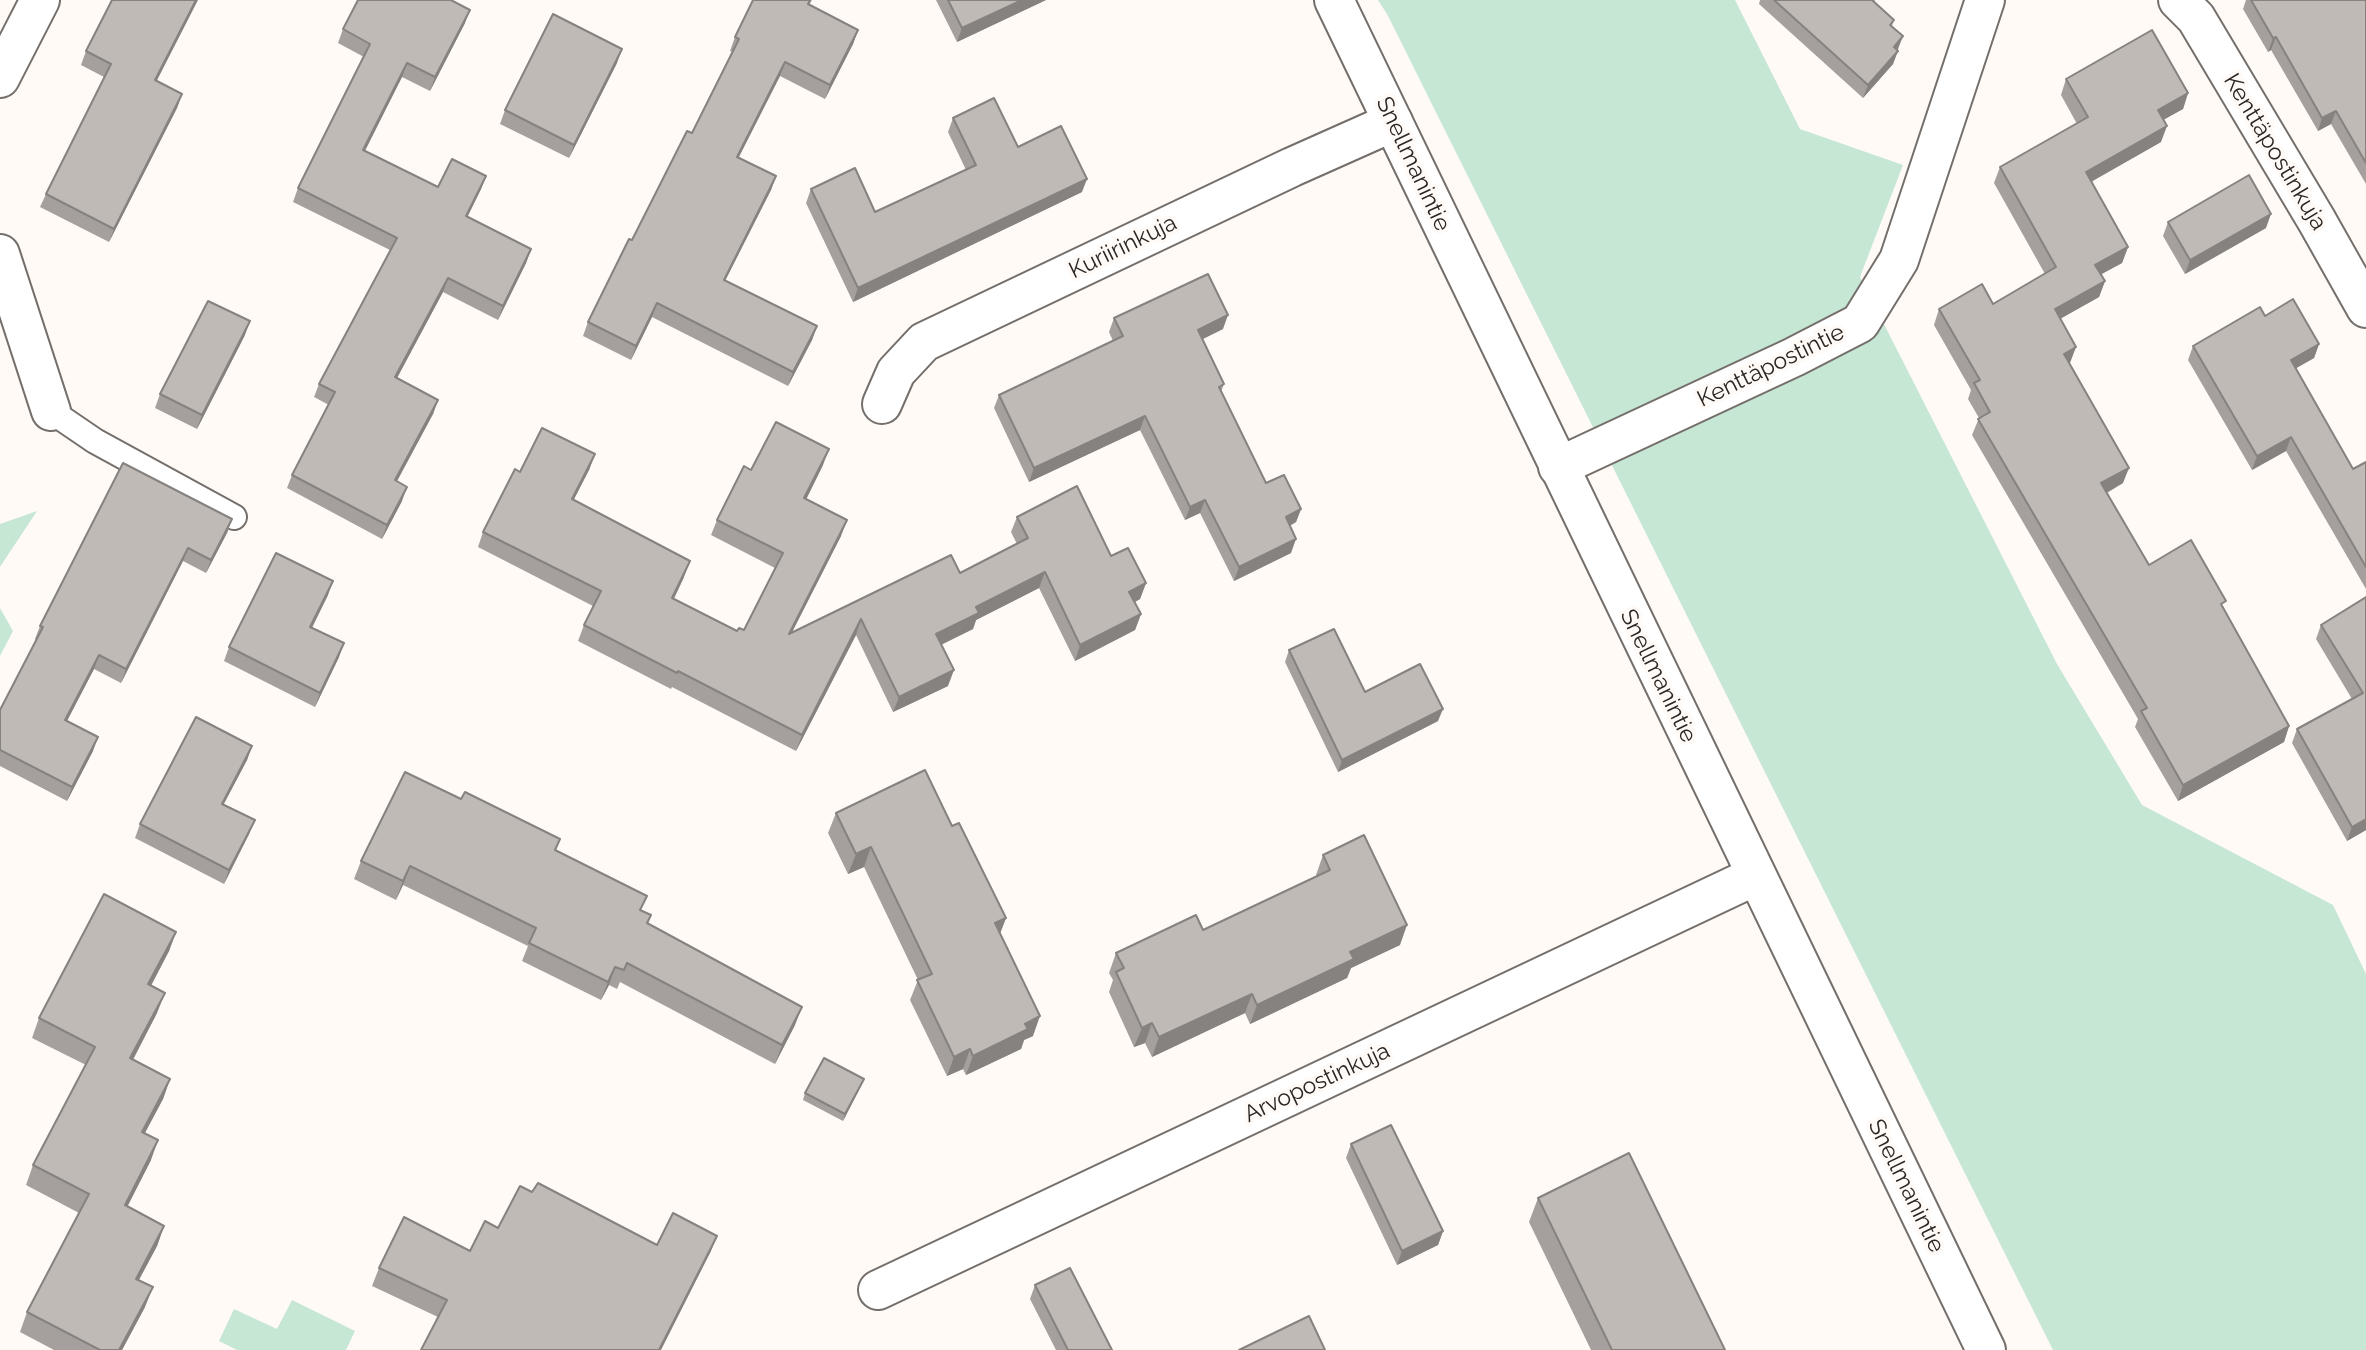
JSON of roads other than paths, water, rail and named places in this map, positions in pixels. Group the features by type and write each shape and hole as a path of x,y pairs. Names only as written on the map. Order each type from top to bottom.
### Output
{"street":[{"path":"0,78 40,0"},
{"name":"Snellmanintie","path":"1334,0 1986,1350"},
{"name":"Kenttäpostintie","path":"1558,467 1781,363 1860,323 1899,260 1985,0"},
{"name":"Kenttäpostinkuja","path":"2178,0 2196,18 2366,308"},
{"name":"Kuriirinkuja","path":"882,404 895,372 924,342 1292,167 1393,122"},
{"path":"0,254 51,411"},
{"name":"Arvopostinkuja","path":"878,1290 1755,876"}],"lane":[{"path":"51,411 95,441 234,517"}]}
